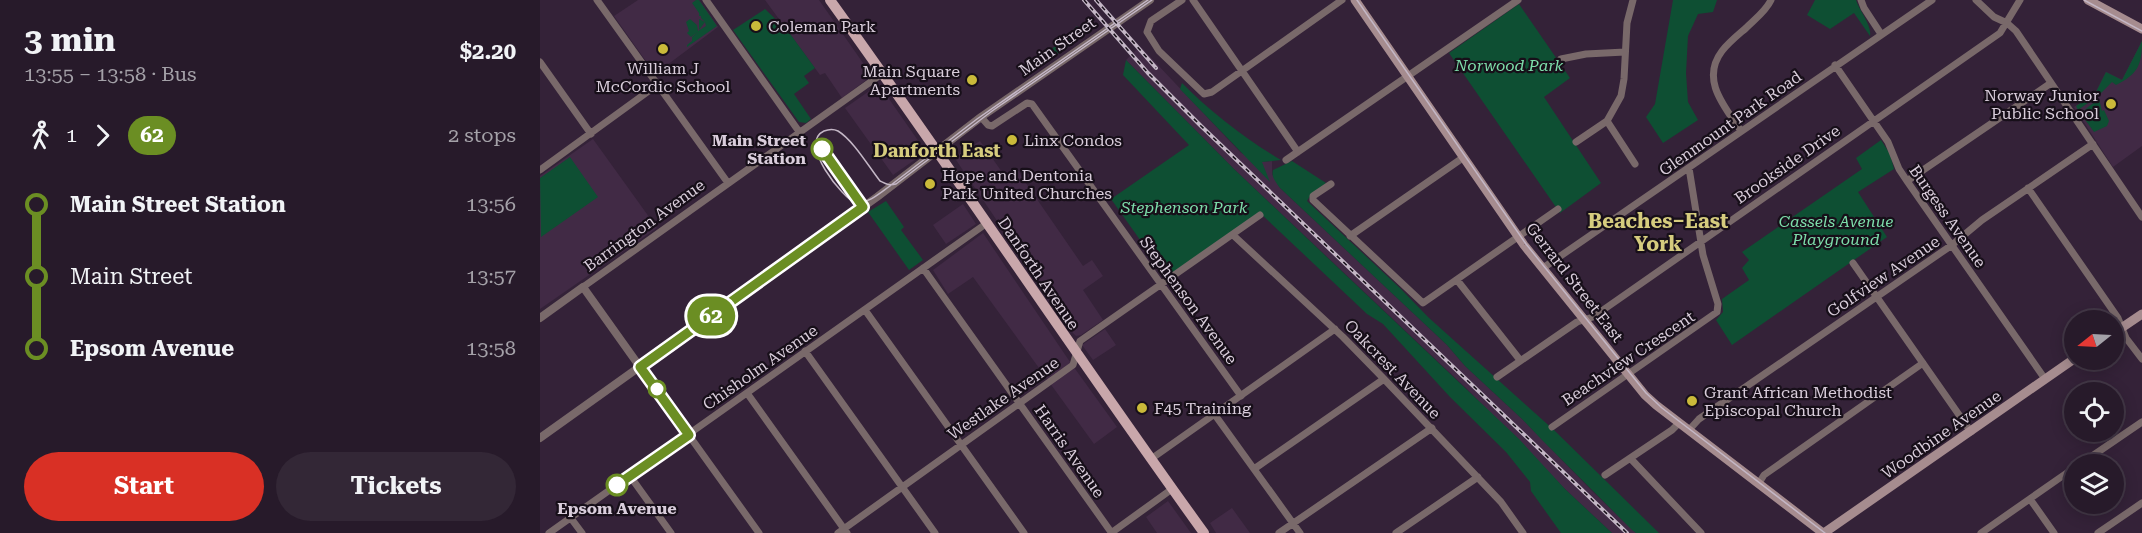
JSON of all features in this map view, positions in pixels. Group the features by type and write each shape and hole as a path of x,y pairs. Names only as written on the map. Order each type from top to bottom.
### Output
{"main road":[{"name":"Danforth Avenue","path":"830,0 938,151 1075,353 1204,533"},
{"name":"Gerrard Street East","path":"1355,0 1519,237 1650,400 1824,533"},
{"path":"2088,0 2100,3 2142,29"},
{"path":"2124,326 2142,314"},
{"name":"Woodbine Avenue","path":"1824,533 2064,366"}],"street":[{"path":"597,0 728,183"},
{"path":"706,0 800,133"},
{"name":"Main Street","path":"540,438 938,151 981,117 1150,0"},
{"path":"1182,0 1151,21 1147,32 1150,39 1176,68 1204,94 1212,92 1342,0"},
{"path":"1193,0 1298,152"},
{"path":"1286,160 1518,0"},
{"path":"1576,142 1607,121 1617,105 1623,88 1627,23 1633,0"},
{"path":"1741,131 1718,96 1713,81 1714,69 1722,51 1765,10 1772,0"},
{"path":"1861,0 1881,34"},
{"name":"Glenmount Park Road","path":"1543,268 1834,65 1932,0"},
{"path":"1976,0 1994,17 2007,23 2016,31 2142,217"},
{"name":"Brookside Drive","path":"1497,376 1577,322 1593,317 2000,33 2020,0"},
{"path":"1561,58 1625,52"},
{"path":"540,62 591,134"},
{"name":"Burgess Avenue","path":"1834,65 1893,150 1899,169 1907,181 2045,379"},
{"name":"Barrington Avenue","path":"540,318 883,74"},
{"path":"1907,181 2052,82"},
{"path":"540,170 657,85"},
{"name":"Main Street","path":"981,117 992,126 1023,105 1031,103"},
{"name":"Stephenson Avenue","path":"1031,103 1241,396"},
{"path":"1607,121 1635,164"},
{"name":"Golfview Avenue","path":"1689,430 1699,420 1952,245 1982,220 2093,144"},
{"path":"1350,236 1464,157"},
{"name":"Beachview Crescent","path":"1552,427 1717,312 1718,304 1703,255 1689,168"},
{"path":"1331,184 1313,196 1313,200 1423,303 1558,209"},
{"path":"2028,188 2112,310"},
{"name":"Westlake Avenue","path":"843,531 960,444 1073,365 1080,341 1260,215"},
{"name":"Chisholm Avenue","path":"549,533 987,223"},
{"name":"Oakcrest Avenue","path":"1233,235 1335,329 1384,379 1501,502 1523,533"},
{"path":"1853,263 1971,432"},
{"name":"Harris Avenue","path":"923,268 1111,533"},
{"path":"1456,280 1520,360"},
{"path":"584,287 759,533"},
{"path":"865,310 1023,533"},
{"path":"1151,459 1335,329"},
{"path":"2124,336 2142,359"},
{"path":"806,351 935,533"},
{"path":"1759,483 1764,475 1923,363"},
{"path":"1254,469 1384,379"},
{"path":"747,393 843,531"},
{"path":"1215,415 1300,533"},
{"path":"2095,454 2142,422"},
{"path":"1605,475 1631,459 1679,423"},
{"path":"1279,533 1431,428"},
{"path":"1631,459 1701,533"},
{"path":"1981,533 2064,475"},
{"path":"630,476 671,533"},
{"path":"1396,533 1478,477"},
{"path":"1111,533 1172,489"},
{"path":"2030,499 2054,533"},
{"path":"2098,533 2142,503"},
{"path":"570,517 582,533"}],"shaded area":[{"name":"William J McCordic School","path":"638,0 699,0 718,27 655,74 614,16"},
{"path":"765,0 819,0 870,73 869,78 842,98 825,73 820,75"},
{"name":"Norway Junior Public School","path":"2142,41 2142,146 2113,167 2074,107 2095,94 2106,72 2122,80"},
{"path":"1140,46 1241,153 1262,162 1272,161 1272,174 1280,188 1447,345 1465,366 1522,419 1636,533 1612,533 1565,489 1466,388 1234,169 1126,60"},
{"path":"880,86 926,152 893,175 845,108 875,87"},
{"path":"593,139 657,228 540,309 540,176"},
{"path":"980,141 1002,172 1019,171 1083,266 1092,260 1103,276 1083,290 1103,320 1081,335 1076,336 1073,333 954,157"},
{"path":"963,204 976,224 946,244 933,225"},
{"path":"983,233 1117,427 1094,444 973,277 948,294 933,270"},
{"path":"1105,329 1116,345 1093,360 1082,345"},
{"path":"1168,501 1191,533 1157,533 1146,517"},
{"path":"1232,508 1250,533 1216,533 1210,523"}],"green space":[{"path":"699,0 717,26 687,47 692,37 698,32 691,37 687,33 689,31 686,22 690,19 697,25 698,31 706,26 692,3"},
{"path":"1673,0 1717,0 1713,12 1698,14 1688,36 1686,73 1688,102 1698,120 1663,143 1646,117 1655,104"},
{"path":"1815,0 1856,0 1868,23 1870,36 1854,13 1830,29 1807,15"},
{"name":"Norwood Park","path":"1519,4 1570,78 1544,97 1601,183 1560,213 1449,53"},
{"name":"Coleman Park","path":"765,9 788,31 815,68 804,76 809,83 794,94 811,119 806,123 799,122 733,30"},
{"path":"699,19 705,22 699,30"},
{"path":"1077,26 1083,36 1047,61 1043,56"},
{"path":"2142,41 2140,63 2134,73 2116,85 2112,82 2098,96 2078,110 2076,106 2095,94 2106,72 2122,80"},
{"name":"Stephenson Park","path":"1126,60 1234,169 1519,439 1565,489 1612,533 1561,533 1531,491 1530,482 1506,452 1450,397 1383,324 1367,314 1260,213 1169,275 1165,275 1111,199 1189,145 1123,75"},
{"path":"1182,83 1229,124 1281,160 1262,162 1270,182 1180,89"},
{"path":"2099,99 2102,111 2104,110 2109,121 2107,126 2094,132 2081,114"},
{"name":"Cassels Avenue Playground","path":"1881,140 1890,154 1894,169 1858,192 1887,237 1732,345 1716,320 1723,312 1722,299 1749,280 1742,268 1749,260 1742,252 1862,169 1856,158"},
{"path":"570,157 598,197 541,237 540,178"},
{"path":"1292,161 1326,183 1307,201 1428,317 1555,431 1659,533 1636,533 1632,530 1522,419 1465,366 1447,345 1280,188 1273,177 1273,170"},
{"path":"886,201 904,227 901,230 923,260 909,270 868,212"}],"tram line":[{"path":"1148,0 977,119 891,185 890,186 875,197 857,204 842,192 825,170 816,147 817,137 824,131 836,130 855,147 880,181 889,185 891,185 894,185 896,184 992,111 1152,0"},
{"path":"1357,0 1526,244 1646,393 1662,408 1825,533"},
{"path":"2084,0 2142,31"}],"railway":[{"path":"1084,0 1148,73 1201,126 1627,533"},
{"path":"1096,0 1156,68"}],"bus line":[{"name":"62","path":"617,485 689,435 640,367 863,207 822,149"}],"place":[{"name":"Coleman Park","path":"756,26"},
{"name":"William J McCordic School","path":"663,49"},
{"name":"Main Square Apartments","path":"972,80"},
{"name":"Norway Junior Public School","path":"2111,104"},
{"name":"Linx Condos","path":"1012,140"},
{"name":"Main Street Station","path":"822,149"},
{"name":"Hope and Dentonia Park United Churches","path":"930,184"},
{"name":"Grant African Methodist Episcopal Church","path":"1692,401"},
{"name":"F45 Training","path":"1142,408"},
{"name":"Epsom Avenue","path":"617,485"}],"district":[{"name":"Danforth East","path":"937,151"},
{"name":"Beaches–East York","path":"1658,232"}]}
